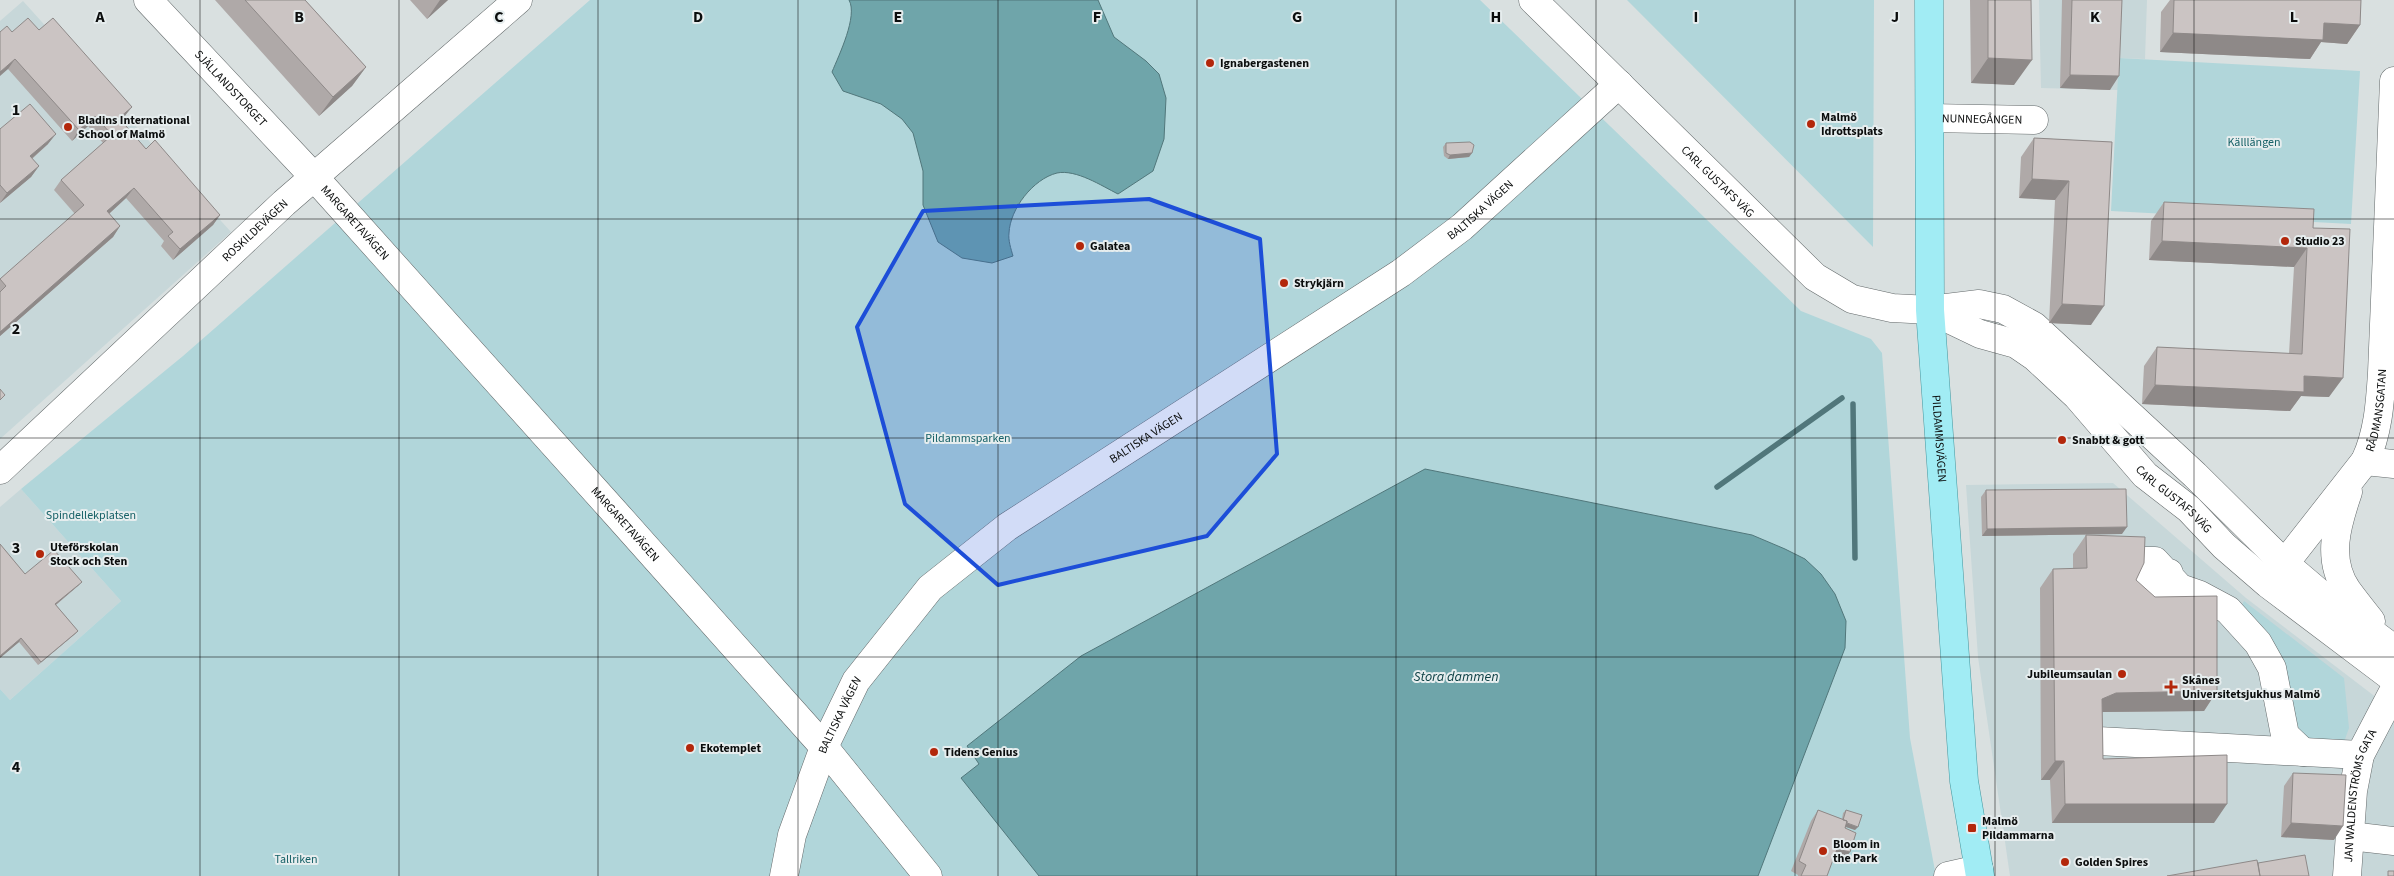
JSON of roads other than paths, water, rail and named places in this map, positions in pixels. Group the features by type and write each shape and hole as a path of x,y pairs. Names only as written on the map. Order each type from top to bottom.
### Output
{"main road":[{"name":"PILDAMMSVÄGEN","path":"1929,0 1930,310 1964,781 1980,873"}],"street":[{"name":"SJÄLLANDSTORGET","path":"148,0 315,178"},
{"name":"ROSKILDEVÄGEN","path":"0,470 268,218 518,0"},
{"name":"CARL GUSTAFS VÄG","path":"1533,0 1815,277 1852,299 1892,308 1930,310 1980,304 2002,309 2034,326 2195,475 2284,563 2324,597 2390,646"},
{"name":"RÅDMANSGATAN","path":"2268,584 2359,467 2372,445 2387,405 2394,81"},
{"name":"BALTISKA VÄGEN","path":"784,876 792,835 824,747 856,681 930,588 1007,527 1401,273 1462,227 1619,84"},
{"name":"NUNNEGÅNGEN","path":"1930,118 2034,120"},
{"name":"MARGARETAVÄGEN","path":"315,178 824,747 928,876"},
{"name":"CARL GUSTAFS VÄG","path":"1930,310 1980,334 2016,344 2036,357 2077,396 2145,474 2188,509 2224,546 2268,584 2394,679"},
{"path":"2390,646 2347,589 2337,567 2334,547 2336,527 2359,467 2394,464"},
{"path":"2169,574 2180,588 2200,595 2228,610 2258,643 2272,668 2285,735 2303,752"},
{"name":"JAN WALDENSTRÖMS GATA","path":"2347,876 2353,791 2360,755 2394,690"},
{"path":"2098,741 2360,755"},
{"path":"2350,836 2394,841"},
{"path":"1948,876 1980,873"}],"water":[{"path":"849,0 1098,0 1114,37 1146,61 1159,74 1166,98 1164,139 1153,171 1118,194 1089,179 1072,173 1064,172 1048,176 1024,196 1014,214 1010,224 1009,236 1013,256 992,263 962,258 938,242 923,205 923,171 913,133 902,119 881,104 843,91 832,72 843,46 849,25 851,7"},
{"name":"Stora dammen","path":"1425,469 1752,535 1805,559 1821,574 1835,594 1846,621 1845,648 1758,876 1039,876 961,778 979,764 967,746 1081,656"}],"waterway":[{"path":"1717,487 1842,398"},
{"path":"1853,404 1855,558"}],"place":[{"name":"Ignabergastenen","path":"1210,63"},
{"name":"Malmö Idrottsplats","path":"1811,124"},
{"name":"Bladins International School of Malmö","path":"68,127"},
{"name":"Studio 23","path":"2285,241"},
{"name":"Galatea","path":"1080,246"},
{"name":"Strykjärn","path":"1284,283"},
{"name":"Snabbt & gott","path":"2062,440"},
{"name":"Uteförskolan Stock och Sten","path":"40,554"},
{"name":"Jubileumsaulan","path":"2122,674"},
{"name":"Skånes Universitetsjukhus Malmö","path":"2171,687"},
{"name":"Ekotemplet","path":"690,748"},
{"name":"Tidens Genius","path":"934,752"},
{"name":"Malmö Pildammarna","path":"1972,828"},
{"name":"Bloom in the Park","path":"1823,851"},
{"name":"Golden Spires","path":"2065,862"}],"park label":[{"name":"Källlängen","path":"2254,142"},
{"name":"Pildammsparken","path":"968,438"},
{"name":"Spindellekplatsen","path":"91,515"},
{"name":"Tallriken","path":"296,859"}]}
